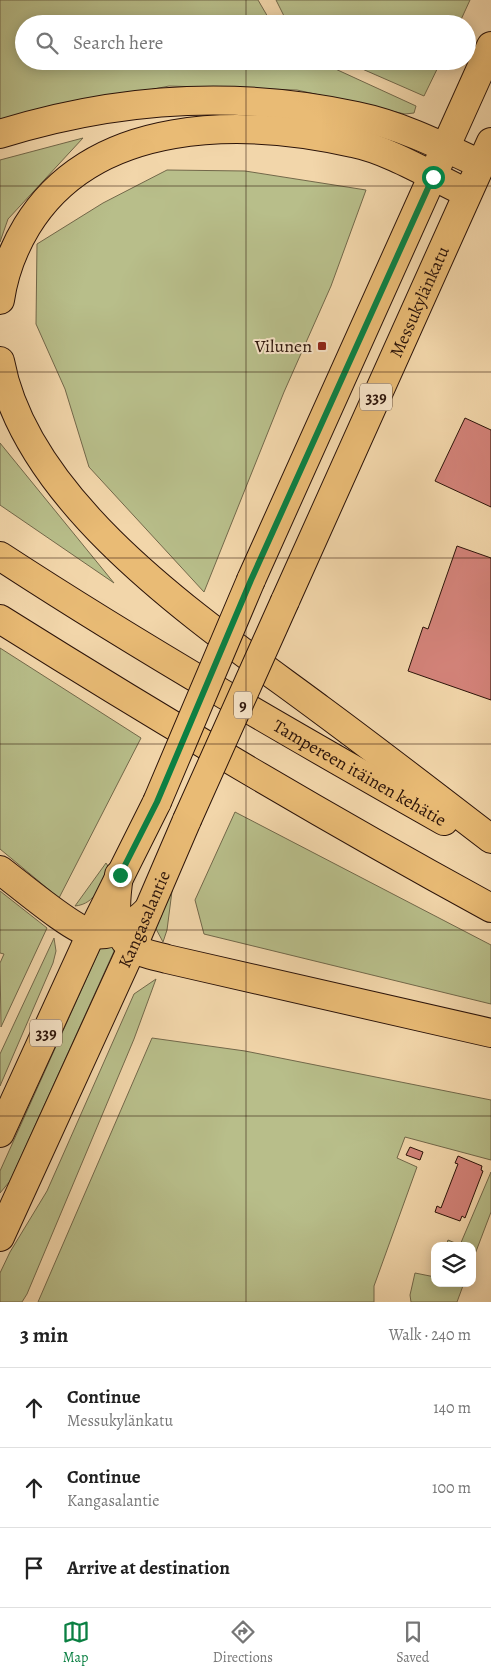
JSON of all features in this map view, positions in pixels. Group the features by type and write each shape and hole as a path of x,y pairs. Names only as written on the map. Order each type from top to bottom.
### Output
{"main road":[{"name":"339","path":"0,1133 91,934 157,802 251,580 491,46"},
{"path":"0,134 44,120 91,110 144,103 197,100 247,101 357,116 412,133 446,148 486,153"},
{"path":"0,300 8,263 36,211 59,186 85,167 112,152 146,140 186,132 229,128 270,129 354,143 399,160 467,193"},
{"name":"Messukylänkatu","path":"285,600 486,153"},
{"path":"0,360 12,406 26,434 67,493 106,537 211,628 491,839"},
{"name":"Tampereen itäinen kehätie","path":"0,556 146,648 308,744 491,847"},
{"name":"Kangasalantie","path":"0,1237 126,939 148,910 285,600"},
{"path":"0,619 125,698 275,786 491,908"},
{"path":"0,870 61,917 91,934 107,934 126,939 168,960 491,1033"},
{"path":"120,875 116,910 126,939"}],"green space":[{"path":"0,0 258,0 267,15 15,15 15,70 338,70 416,106 414,113 405,114 297,90 169,86 0,120"},
{"path":"276,0 470,0 463,15 284,15"},
{"path":"365,70 437,70 424,96"},
{"path":"83,138 8,219 0,242 0,160"},
{"path":"167,170 245,171 366,190 331,286 284,392 204,592 89,467 65,389 36,324 37,244 103,203"},
{"path":"0,443 114,583 0,505"},
{"path":"0,648 141,738 59,898 0,849"},
{"path":"235,812 491,945 491,1004 204,934 195,900"},
{"path":"106,863 109,868 97,892 88,901 75,906"},
{"path":"0,891 47,928 1,1027 0,963 4,954 0,953"},
{"path":"172,891 167,930 163,942 155,927"},
{"path":"109,937 115,949 10,1181 0,1193 0,1171 102,944"},
{"path":"54,938 56,951 53,963 0,1086 0,1054"},
{"path":"156,979 134,1039 27,1294 22,1302 0,1302 0,1273 10,1252 47,1191 134,994"},
{"path":"152,1038 245,1051 491,1100 491,1160 405,1137 397,1158 417,1167 374,1286 374,1302 38,1302"},
{"path":"491,1172 491,1212 476,1251 476,1242 461,1242"},
{"path":"415,1273 431,1276 431,1287 463,1287 457,1302 411,1302 410,1295"}],"building":[{"path":"465,418 491,430 491,507 435,481"},
{"path":"457,546 491,558 491,700 408,671 423,627 428,629"},
{"path":"410,1147 423,1152 420,1160 406,1155"},
{"path":"458,1156 482,1166 481,1170 483,1171 465,1218 462,1216 460,1221 435,1212 437,1206 441,1208 458,1164 455,1163"}],"place":[{"name":"Vilunen","path":"322,346"}],"route":[{"path":"120,875 157,802 251,580 433,177"}]}
